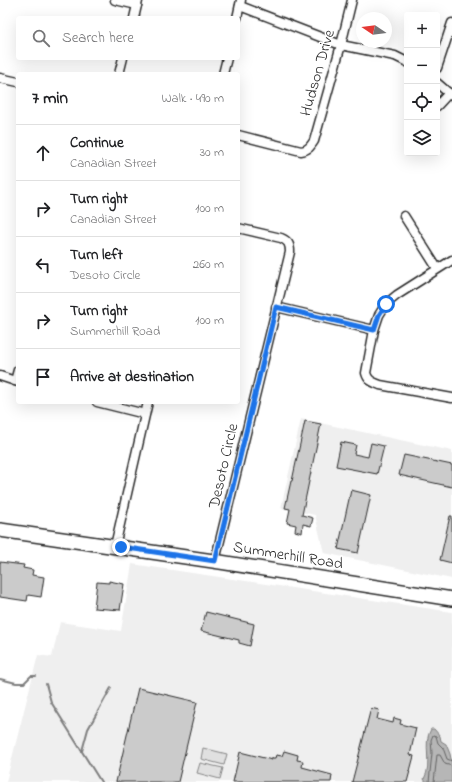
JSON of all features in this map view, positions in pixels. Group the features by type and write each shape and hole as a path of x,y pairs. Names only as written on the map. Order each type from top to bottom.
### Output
{"main road":[{"name":"Summerhill Road","path":"0,530 215,561 452,599"}],"street":[{"path":"115,0 138,2 134,16"},
{"name":"Hudson Drive","path":"240,136 301,151 306,150 311,146 314,141 341,45 352,0"},
{"path":"237,16 240,3 341,45 395,56 404,60"},
{"path":"440,59 452,23"},
{"path":"120,72 122,60"},
{"path":"224,72 226,60"},
{"path":"0,78 16,82"},
{"path":"438,84 451,95 440,104"},
{"path":"404,216 437,268"},
{"name":"Desoto Circle","path":"215,561 290,252 290,244 286,240 240,228"},
{"path":"452,260 437,268 386,304 379,315 374,330 366,366 368,378 380,385 452,398"},
{"path":"276,307 374,330"},
{"path":"0,376 16,381"},
{"path":"106,404 146,414"},
{"path":"115,546 148,404"}],"shaded area":[{"path":"301,419 452,451 452,579 324,553 315,515 281,508"},
{"path":"132,564 452,612 452,782 6,782 38,655 52,657 60,622 121,631"},
{"path":"203,748 227,754 224,765 201,759"},
{"path":"200,763 223,768 220,779 197,773"}],"water":[{"path":"431,729 434,729 440,736 441,741 446,744 450,754 452,763 452,782 426,782 424,779 428,767 427,741"}],"building":[{"path":"305,421 321,424 302,515 313,518 311,526 303,524 302,533 295,531 296,525 287,523 290,509 285,508"},
{"path":"341,442 356,445 354,454 368,457 371,443 384,446 377,474 336,466"},
{"path":"404,455 452,465 452,487 399,475"},
{"path":"351,490 371,495 358,553 338,549"},
{"path":"450,516 452,516 452,563 440,560"},
{"path":"0,562 24,565 23,568 33,570 32,575 44,577 41,597 28,595 27,601 0,597"},
{"path":"109,581 124,584 120,610 94,608 97,582 109,583"},
{"path":"206,612 254,624 250,646 239,643 239,640 201,631"},
{"path":"138,688 197,702 178,782 116,782"},
{"path":"371,708 379,710 377,719 393,723 394,718 401,720 400,724 416,728 410,755 414,756 407,782 352,782"},
{"path":"284,751 298,755 297,760 303,761 302,767 332,775 331,782 233,782 240,752 272,760 272,758 275,758 276,755 282,756"}],"waterway":[{"path":"0,679 16,683 24,683 31,676 36,676"},
{"path":"46,684 51,702 101,782"},
{"path":"82,751 88,729 111,688"}],"route":[{"path":"121,547 215,561 276,307 374,330 379,315 386,304"}]}
